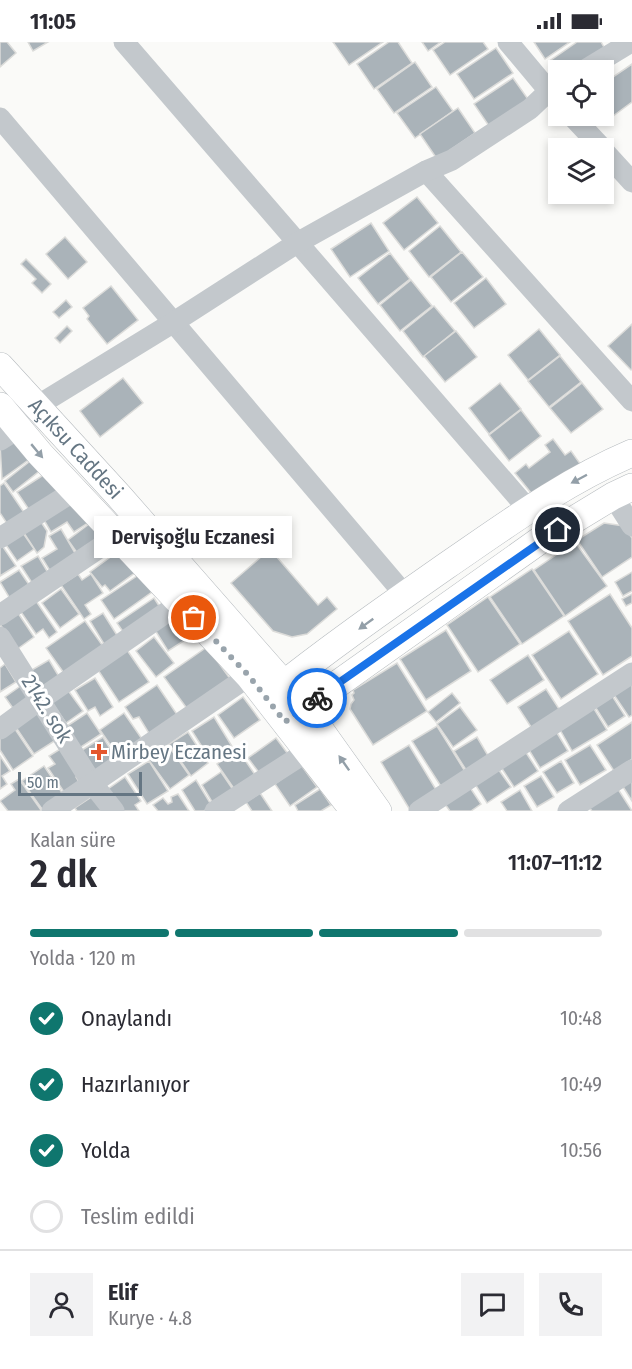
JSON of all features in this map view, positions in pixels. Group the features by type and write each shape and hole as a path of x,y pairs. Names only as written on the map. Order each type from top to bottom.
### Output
{"main road":[{"name":"Açıksu Caddesi","path":"0,366 119,496 275,691 378,811"},
{"name":"Açıksu Caddesi","path":"0,406 10,434 40,454 249,676 275,691"},
{"path":"275,691 405,595 528,509 572,483 632,453"},
{"path":"295,714 539,541 622,492"},
{"name":"Açıksu Caddesi","path":"295,714 308,752 354,811"}],"street":[{"path":"124,42 528,509"},
{"path":"508,42 548,85"},
{"path":"601,60 631,42"},
{"path":"37,406 297,243 426,171 452,160 548,97"},
{"path":"0,118 405,595"},
{"path":"581,126 592,138"},
{"path":"614,162 632,182"},
{"path":"426,171 632,401"},
{"path":"0,538 74,491"},
{"path":"622,492 632,526"},
{"path":"0,615 117,536"},
{"path":"0,729 180,603"},
{"name":"2142. sok","path":"0,637 92,783 114,811"},
{"path":"419,811 632,673"},
{"path":"52,811 249,676"},
{"path":"215,811 308,752"},
{"path":"568,811 632,770"}],"building":[{"path":"0,42 7,42 16,53 0,67"},
{"path":"28,42 48,42 33,51"},
{"path":"333,42 383,42 349,65"},
{"path":"389,42 398,42 412,63 374,89 357,64"},
{"path":"422,42 441,42 428,51"},
{"path":"445,42 483,42 488,49 450,75 433,50"},
{"path":"534,42 570,42 545,59"},
{"path":"577,42 601,42 605,49 588,60 551,60"},
{"path":"496,48 513,73 474,99 457,74"},
{"path":"415,62 432,87 394,113 377,89"},
{"path":"632,64 632,102 614,115 614,76"},
{"path":"513,78 530,102 491,129 474,104"},
{"path":"436,87 453,111 415,138 397,113"},
{"path":"458,108 475,133 437,159 420,134"},
{"path":"417,197 438,223 404,250 383,223"},
{"path":"371,223 389,251 350,277 331,249"},
{"path":"440,226 461,252 429,277 409,251"},
{"path":"65,237 87,262 68,279 46,254"},
{"path":"462,252 483,277 451,302 431,277"},
{"path":"390,253 410,279 378,304 358,278"},
{"path":"26,259 51,284 42,293 32,283 36,279 21,264"},
{"path":"486,278 506,304 474,328 454,303"},
{"path":"411,280 432,306 400,331 380,305"},
{"path":"111,286 138,320 107,344 87,319 89,316 83,308"},
{"path":"66,300 72,307 59,318 53,312"},
{"path":"434,306 455,331 423,357 403,331"},
{"path":"632,324 632,369 631,370 608,346"},
{"path":"67,326 72,331 60,343 55,338"},
{"path":"539,329 560,355 528,380 508,355"},
{"path":"456,331 477,357 445,382 424,356"},
{"path":"560,356 581,382 549,407 528,381"},
{"path":"123,378 143,403 100,437 80,411"},
{"path":"500,383 521,409 489,434 469,408"},
{"path":"582,383 603,409 571,433 550,408"},
{"path":"521,410 541,436 509,461 489,435"},
{"path":"17,432 34,456 2,479 0,444"},
{"path":"553,439 565,455 571,451 581,465 536,499 515,473 526,464 529,468 550,452 545,445"},
{"path":"34,458 42,469 13,492 5,481"},
{"path":"48,472 63,494 32,514 17,492"},
{"path":"4,483 25,514 8,525 0,513 0,486"},
{"path":"78,497 93,520 74,532 67,522 51,532 44,520"},
{"path":"181,518 189,528 194,524 198,528 186,538 175,523"},
{"path":"39,519 47,531 44,547 37,553 22,530"},
{"path":"93,521 106,539 80,557 68,540"},
{"path":"604,523 624,526 632,538 632,557 602,577 577,540"},
{"path":"61,529 78,558 52,574 42,558 57,549 49,536"},
{"path":"21,530 34,549 17,561 4,542"},
{"path":"224,538 229,546 217,554 214,549"},
{"path":"575,542 607,586 565,616 534,570"},
{"path":"0,545 16,566 0,576"},
{"path":"270,549 318,605 327,597 337,609 307,634 292,637 273,631 231,583"},
{"path":"120,550 136,572 110,591 105,585 102,587 90,572"},
{"path":"38,556 50,576 34,586 21,566"},
{"path":"532,569 564,616 522,644 490,597"},
{"path":"19,570 32,589 12,602 0,582"},
{"path":"632,572 632,591 623,596 615,582"},
{"path":"78,574 82,580 91,574 103,593 85,605 91,614 84,619 61,585"},
{"path":"140,574 152,592 114,619 101,600"},
{"path":"61,589 79,614 60,628 42,603"},
{"path":"610,594 632,628 632,656 603,675 568,621"},
{"path":"632,594 632,603 626,606 622,599"},
{"path":"488,597 520,644 478,672 447,625"},
{"path":"154,598 163,612 126,636 117,623"},
{"path":"36,601 57,632 49,638 43,629 36,634 21,612"},
{"path":"18,613 34,637 16,650 0,624"},
{"path":"103,613 120,640 107,649 90,621"},
{"path":"179,615 193,635 168,651 155,630"},
{"path":"85,621 105,649 66,676 46,648"},
{"path":"446,630 471,671 426,700 400,659"},
{"path":"569,631 598,674 561,699 532,655"},
{"path":"154,637 174,663 156,677 136,651"},
{"path":"207,647 231,680 188,710 164,677"},
{"path":"127,650 149,682 119,702 98,670"},
{"path":"528,655 544,680 507,704 490,680"},
{"path":"49,660 61,680 43,691 30,671"},
{"path":"397,663 427,711 373,745 350,709 354,700 353,690"},
{"path":"5,664 16,682 0,692 0,668"},
{"path":"95,678 113,707 100,716 95,707 88,711 75,690"},
{"path":"632,684 632,715 629,717 612,692"},
{"path":"22,685 34,703 17,714 5,697"},
{"path":"157,685 178,716 150,735 139,717 133,719 125,707"},
{"path":"67,689 83,711 66,723 50,700"},
{"path":"546,689 561,712 533,730 518,707"},
{"path":"452,693 460,703 436,722 428,712"},
{"path":"611,694 625,716 608,727 594,705"},
{"path":"243,697 260,720 234,738 218,715"},
{"path":"460,707 477,730 453,747 437,724"},
{"path":"593,707 607,730 572,751 559,728"},
{"path":"36,712 56,740 34,754 15,726"},
{"path":"87,713 101,734 78,749 64,728"},
{"path":"124,713 142,739 118,756 100,730"},
{"path":"214,717 233,748 211,761 192,731"},
{"path":"632,722 632,759 614,771 597,745"},
{"path":"13,726 33,756 13,770 0,750 0,735"},
{"path":"437,726 466,773 442,788 412,741"},
{"path":"554,728 568,751 540,768 526,745"},
{"path":"188,732 208,763 191,776 169,744"},
{"path":"103,737 117,760 96,773 82,750"},
{"path":"477,737 490,759 468,773 454,751"},
{"path":"276,738 291,758 263,778 248,758"},
{"path":"168,745 189,775 170,789 148,759"},
{"path":"409,745 438,793 410,810 381,762"},
{"path":"590,745 606,770 580,785 565,760"},
{"path":"65,746 83,773 76,777 79,782 64,792 48,768 55,764 49,756"},
{"path":"523,748 538,771 514,787 499,764"},
{"path":"238,750 258,779 237,793 217,764"},
{"path":"0,756 10,771 2,776 7,784 0,789"},
{"path":"149,761 168,791 147,804 128,774"},
{"path":"561,761 574,783 557,793 543,772"},
{"path":"301,765 317,787 290,806 275,784"},
{"path":"44,766 63,794 42,809 22,781"},
{"path":"496,766 511,787 487,803 473,781"},
{"path":"221,772 236,794 215,807 202,785"},
{"path":"541,776 554,797 537,807 524,786"},
{"path":"632,776 632,801 620,782"},
{"path":"125,777 141,801 135,805 139,811 123,811 108,789"},
{"path":"19,779 40,811 8,811 0,801 15,790 11,784"},
{"path":"196,780 212,806 204,811 195,811 182,790"},
{"path":"467,783 481,804 471,811 450,811 442,800"},
{"path":"616,786 632,811 592,811 587,805"},
{"path":"320,789 331,805 321,811 298,811 295,805"},
{"path":"520,790 532,811 507,811 501,802"},
{"path":"260,793 272,811 252,811 246,802"},
{"path":"96,794 108,811 77,811 75,808"},
{"path":"178,794 189,811 158,811 153,805 163,798 168,804 172,802 171,797"}],"way so far":[{"path":"194,618 249,676 285,722 317,698"}],"place":[{"name":"Dervişoğlu Eczanesi","path":"194,618"},
{"name":"Mirbey Eczanesi","path":"99,752"}],"route":[{"path":"317,698 539,541 558,530"}]}
